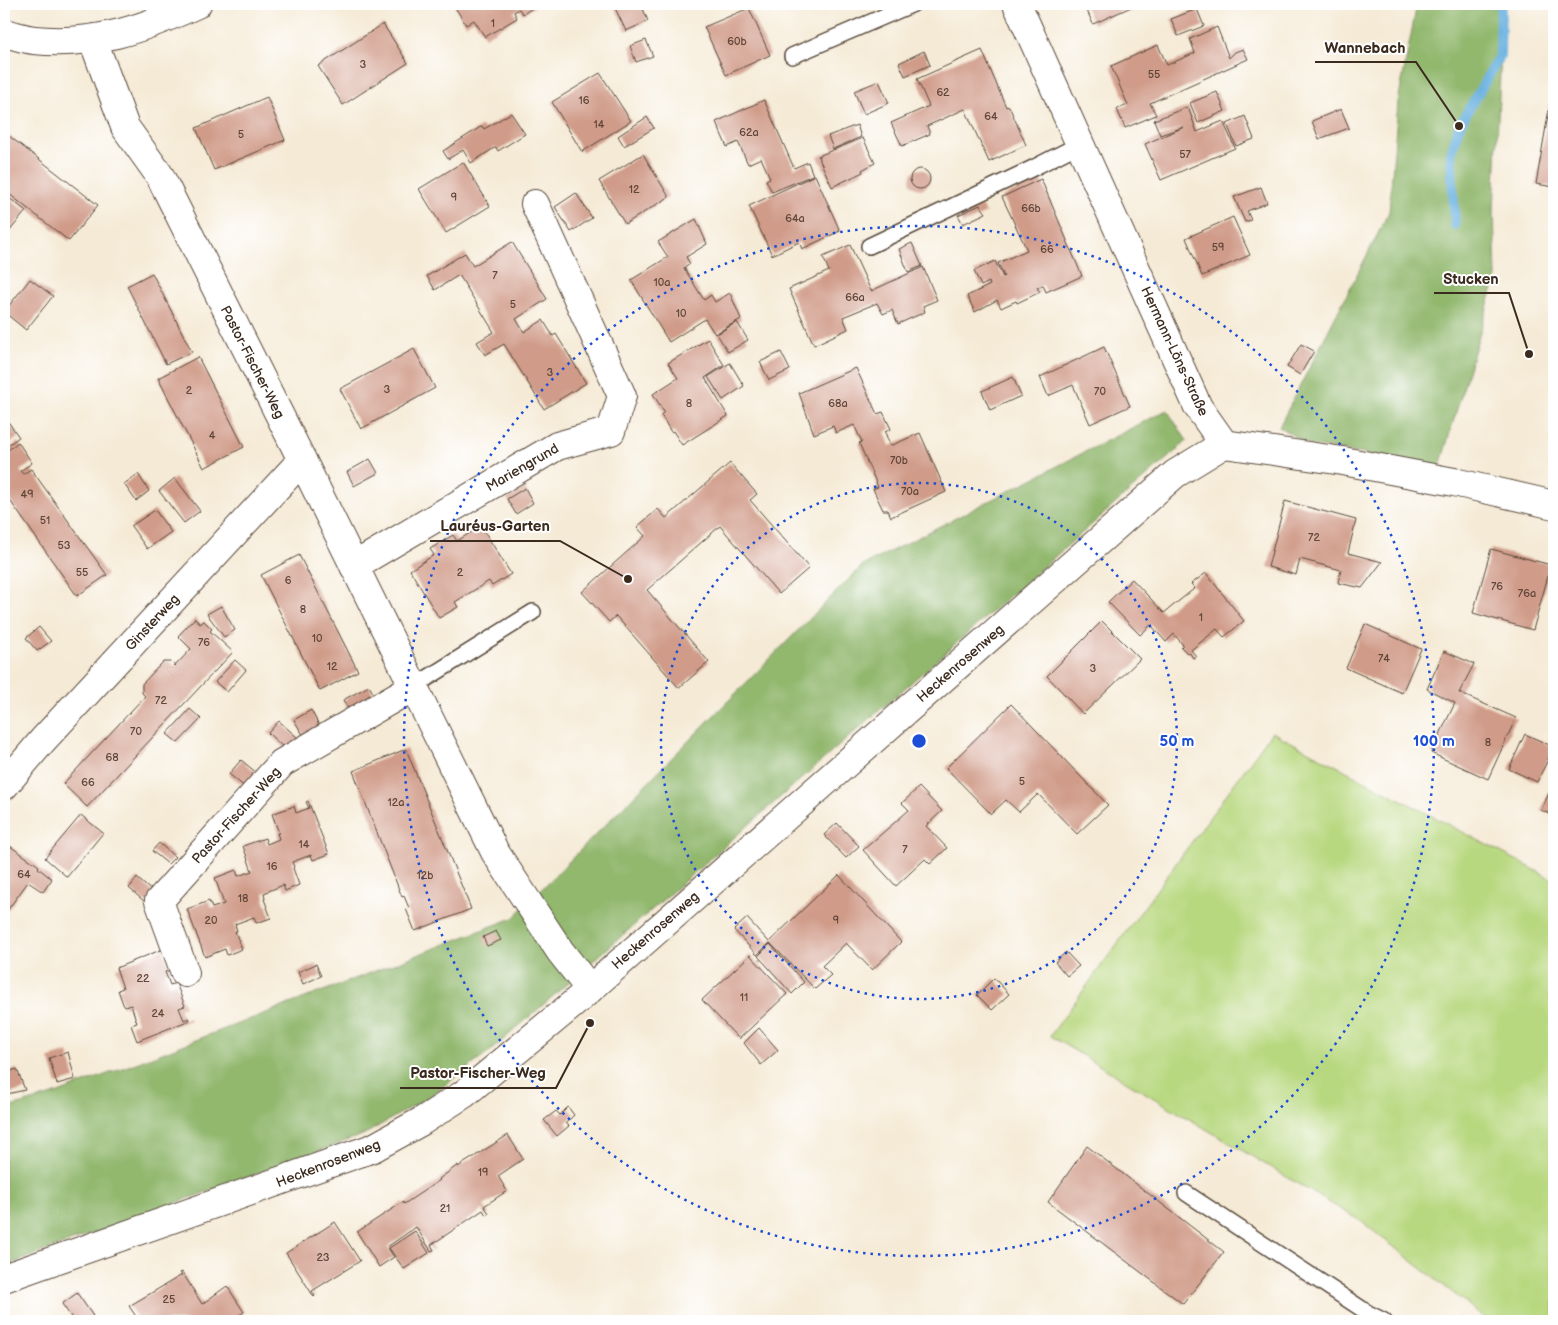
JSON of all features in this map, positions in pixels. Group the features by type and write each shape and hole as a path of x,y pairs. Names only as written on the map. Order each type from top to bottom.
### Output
{"street":[{"path":"4,33 32,40 65,42 93,40 135,29 197,4"},
{"name":"Hermann-Löns-Straße","path":"1017,4 1198,407 1224,444"},
{"name":"Pastor-Fischer-Weg","path":"93,40 125,126 160,176 495,852 560,952 589,988"},
{"name":"Mariengrund","path":"354,566 557,446 612,431 622,396 535,204"},
{"path":"1224,444 1343,462 1454,482 1554,505"},
{"name":"Heckenrosenweg","path":"4,1278 372,1148 422,1121 464,1094 589,988 1175,474 1224,444"},
{"name":"Ginsterweg","path":"4,786 49,732 302,460"},
{"name":"Pastor-Fischer-Weg","path":"185,973 159,901 282,763 413,687"}],"lane":[{"path":"792,56 912,4"},
{"path":"869,246 1080,144"},
{"path":"413,687 533,612"},
{"path":"1186,1193 1368,1314 1384,1321"}],"green space":[{"path":"1417,4 1503,4 1494,211 1496,278 1440,466 1309,445 1279,427 1389,212 1398,102"},
{"path":"1167,410 1187,441 487,1054 430,1096 365,1134 4,1266 4,1109 53,1095 513,918 862,566"},
{"path":"1272,732 1554,880 1554,1321 1489,1321 1362,1222 1050,1036"}],"building":[{"path":"453,4 539,4 523,14 519,9 514,12 517,18 485,37 474,20 466,25"},
{"path":"618,4 641,4 648,21 626,31 614,6"},
{"path":"1084,4 1138,4 1093,24"},
{"path":"749,8 770,55 726,75 704,27"},
{"path":"1197,9 1204,26 1178,36 1171,19"},
{"path":"383,24 408,63 343,105 318,66"},
{"path":"1217,27 1229,58 1235,52 1243,49 1248,59 1150,103 1156,115 1125,128 1117,109 1128,105 1111,66 1158,45 1167,65 1195,53 1190,39"},
{"path":"646,40 653,56 636,62 630,46"},
{"path":"982,50 1006,107 1009,106 1026,145 989,162 965,109 927,126 930,134 902,146 891,123 929,106 917,79"},
{"path":"924,51 930,65 905,76 899,63"},
{"path":"600,73 631,121 582,152 552,102"},
{"path":"879,81 889,103 864,114 854,91"},
{"path":"1554,86 1554,187 1536,184"},
{"path":"1217,92 1225,111 1198,123 1190,103"},
{"path":"267,97 285,140 214,170 196,128"},
{"path":"764,100 794,168 808,162 813,175 772,192 766,180 770,178 761,158 748,164 738,142 727,147 716,122"},
{"path":"1188,107 1197,132 1223,121 1235,148 1161,180 1145,144 1184,127 1160,135 1154,120"},
{"path":"1341,109 1349,128 1319,139 1312,121"},
{"path":"511,113 525,134 498,151 496,147 471,163 463,150 448,159 443,151 482,126 484,129"},
{"path":"1245,116 1254,139 1236,146 1227,124"},
{"path":"647,117 654,128 624,146 618,136"},
{"path":"857,125 861,137 833,149 828,136"},
{"path":"4,132 98,205 69,241 4,190"},
{"path":"863,138 875,163 862,170 863,172 832,187 818,156"},
{"path":"643,154 669,197 625,224 599,181"},
{"path":"463,162 490,206 446,233 419,189"},
{"path":"920,169 927,172 930,179 927,186 920,189 913,186 910,179 913,172"},
{"path":"815,175 840,231 802,249 799,242 772,255 749,206"},
{"path":"1041,179 1082,276 1046,292 1043,285 1037,288 1040,292 1017,303 1016,301 1001,308 997,300 975,312 967,296 990,285 989,282 981,286 974,271 995,261 1003,277 998,263 1027,250 1002,197"},
{"path":"1261,187 1267,203 1247,211 1251,220 1245,222 1234,197"},
{"path":"576,193 592,218 571,232 555,207"},
{"path":"4,194 26,211 4,238"},
{"path":"980,205 986,213 963,224 958,215"},
{"path":"1233,217 1250,255 1202,276 1186,238"},
{"path":"696,219 707,244 686,257 690,264 684,268 704,300 711,295 715,302 730,293 741,319 715,334 705,319 669,342 631,280 668,257 658,242"},
{"path":"512,242 547,299 516,319 524,332 543,320 553,336 556,334 586,383 544,409 504,344 485,355 477,342 494,332 459,275 435,290 427,276 465,253 473,266"},
{"path":"912,243 922,266 908,272 899,249"},
{"path":"850,245 871,291 923,267 937,300 923,306 925,312 898,324 892,310 883,314 877,303 843,317 848,329 814,345 789,289 829,271 823,257"},
{"path":"152,273 192,352 166,364 127,286"},
{"path":"30,279 53,296 26,330 4,312"},
{"path":"737,322 748,340 728,352 717,334"},
{"path":"708,339 724,365 705,378 728,416 682,445 673,431 671,432 661,415 664,412 653,394 678,378 668,363"},
{"path":"1301,344 1314,351 1300,375 1287,367"},
{"path":"1104,347 1130,406 1090,424 1073,385 1048,396 1040,377"},
{"path":"414,349 435,388 361,429 340,389"},
{"path":"781,352 790,370 769,380 760,362"},
{"path":"198,357 244,447 204,468 158,378"},
{"path":"730,363 744,386 723,400 708,377"},
{"path":"856,368 877,414 883,412 891,429 885,432 890,446 920,433 946,492 891,517 888,510 883,510 873,489 878,487 859,443 862,442 854,425 836,433 833,426 814,434 799,393"},
{"path":"1013,377 1021,396 990,410 982,391"},
{"path":"4,416 19,437 4,448"},
{"path":"18,442 32,463 20,471 23,474 31,469 107,575 77,596 4,492 4,448 7,451"},
{"path":"370,459 378,473 354,486 347,472"},
{"path":"730,463 757,494 750,500 809,568 779,594 720,526 647,590 709,662 679,688 616,616 609,622 582,592 645,536 637,527 658,509 666,518"},
{"path":"138,474 149,491 136,501 124,484"},
{"path":"175,478 200,511 184,523 159,491"},
{"path":"525,488 533,503 516,514 507,499"},
{"path":"1285,501 1356,520 1348,553 1382,562 1362,588 1338,583 1341,570 1300,559 1296,575 1268,567"},
{"path":"155,510 171,532 147,549 131,526"},
{"path":"481,526 511,574 492,586 489,581 455,602 458,607 439,618 410,570 434,555 430,549 453,535 457,541"},
{"path":"1491,549 1551,565 1533,630 1473,613"},
{"path":"299,555 358,671 320,691 261,575"},
{"path":"1206,573 1244,621 1224,637 1217,629 1191,650 1196,656 1193,658 1189,652 1187,653 1181,647 1183,645 1174,634 1166,642 1151,625 1140,635 1108,602 1132,579 1164,613 1195,588 1191,584"},
{"path":"221,606 235,630 224,637 207,614"},
{"path":"195,618 200,624 204,621 212,629 210,631 233,652 87,807 63,784 145,696 142,693 142,684 163,662 171,662 175,666 191,649 178,636"},
{"path":"1102,621 1140,659 1083,714 1047,676"},
{"path":"1365,624 1421,649 1402,693 1346,668"},
{"path":"39,627 51,641 37,651 26,638"},
{"path":"1444,651 1474,664 1459,693 1516,718 1488,779 1431,753 1455,703 1427,689"},
{"path":"235,660 246,670 227,692 215,682"},
{"path":"369,686 376,698 351,714 343,700"},
{"path":"1011,704 1108,805 1077,834 1038,794 1019,812 1006,800 991,814 946,768"},
{"path":"190,709 201,719 178,743 167,734"},
{"path":"311,710 321,729 305,738 294,720"},
{"path":"279,721 299,739 287,751 268,733"},
{"path":"1525,734 1554,747 1537,782 1509,769"},
{"path":"406,749 471,909 415,931 406,909 409,908 404,896 402,897 353,771"},
{"path":"241,760 258,774 246,788 229,774"},
{"path":"1554,782 1554,816 1541,810"},
{"path":"919,787 942,811 926,826 947,848 930,864 925,859 896,886 863,850 909,810 902,803"},
{"path":"308,801 329,854 313,860 311,855 292,862 299,885 285,891 283,885 264,893 264,899 271,918 256,923 254,917 235,924 237,931 235,931 242,949 227,955 225,949 205,957 187,909 209,901 212,908 224,904 215,878 236,870 238,876 252,871 243,846 265,838 267,844 279,839 277,833 279,833 272,814 294,806 296,813 309,808 306,802"},
{"path":"81,815 103,833 67,877 45,858"},
{"path":"837,823 859,846 846,858 824,835"},
{"path":"4,842 39,866 38,868 52,879 43,892 28,882 4,915"},
{"path":"159,843 175,857 168,864 152,851"},
{"path":"839,875 901,942 872,970 846,943 822,966 831,975 815,989 770,943 757,955 734,930 747,918 769,942"},
{"path":"137,878 155,894 146,903 129,888"},
{"path":"496,931 501,940 487,946 483,937"},
{"path":"770,944 804,982 792,994 758,956"},
{"path":"163,949 171,970 165,972 170,985 176,983 185,1006 179,1008 184,1020 189,1018 190,1020 137,1041 131,1025 137,1023 131,1005 125,1007 123,1004 118,990 123,988 116,968"},
{"path":"1066,952 1079,966 1067,976 1055,962"},
{"path":"750,955 787,994 739,1039 702,1000"},
{"path":"316,964 321,976 303,984 298,972"},
{"path":"994,978 1009,994 992,1010 977,995"},
{"path":"759,1028 778,1050 761,1065 744,1043"},
{"path":"68,1052 75,1079 57,1084 49,1058"},
{"path":"17,1069 25,1090 7,1094 4,1073"},
{"path":"568,1107 574,1115 566,1123 569,1126 557,1136 544,1120 556,1111 560,1115"},
{"path":"508,1135 523,1159 498,1176 507,1191 484,1206 489,1213 486,1215 483,1210 431,1245 434,1250 431,1251 416,1227 387,1247 394,1257 379,1267 357,1232 403,1202 404,1204 440,1180 458,1165 458,1167"},
{"path":"1087,1146 1224,1252 1183,1304 1048,1202"},
{"path":"335,1222 360,1261 312,1291 314,1297 286,1253"},
{"path":"415,1231 429,1253 404,1269 389,1248"},
{"path":"182,1272 202,1304 227,1286 244,1312 229,1321 139,1321 129,1306 182,1275 180,1273"},
{"path":"77,1293 93,1316 86,1321 74,1321 62,1304"}],"waterway":[{"path":"1455,225 1451,154 1459,126 1500,56 1501,4"}],"place":[{"name":"Wannebach","path":"1459,126"},
{"name":"Stucken","path":"1529,354"},
{"name":"Lauréus-Garten","path":"628,579"},
{"name":"Pastor-Fischer-Weg","path":"590,1023"}]}
